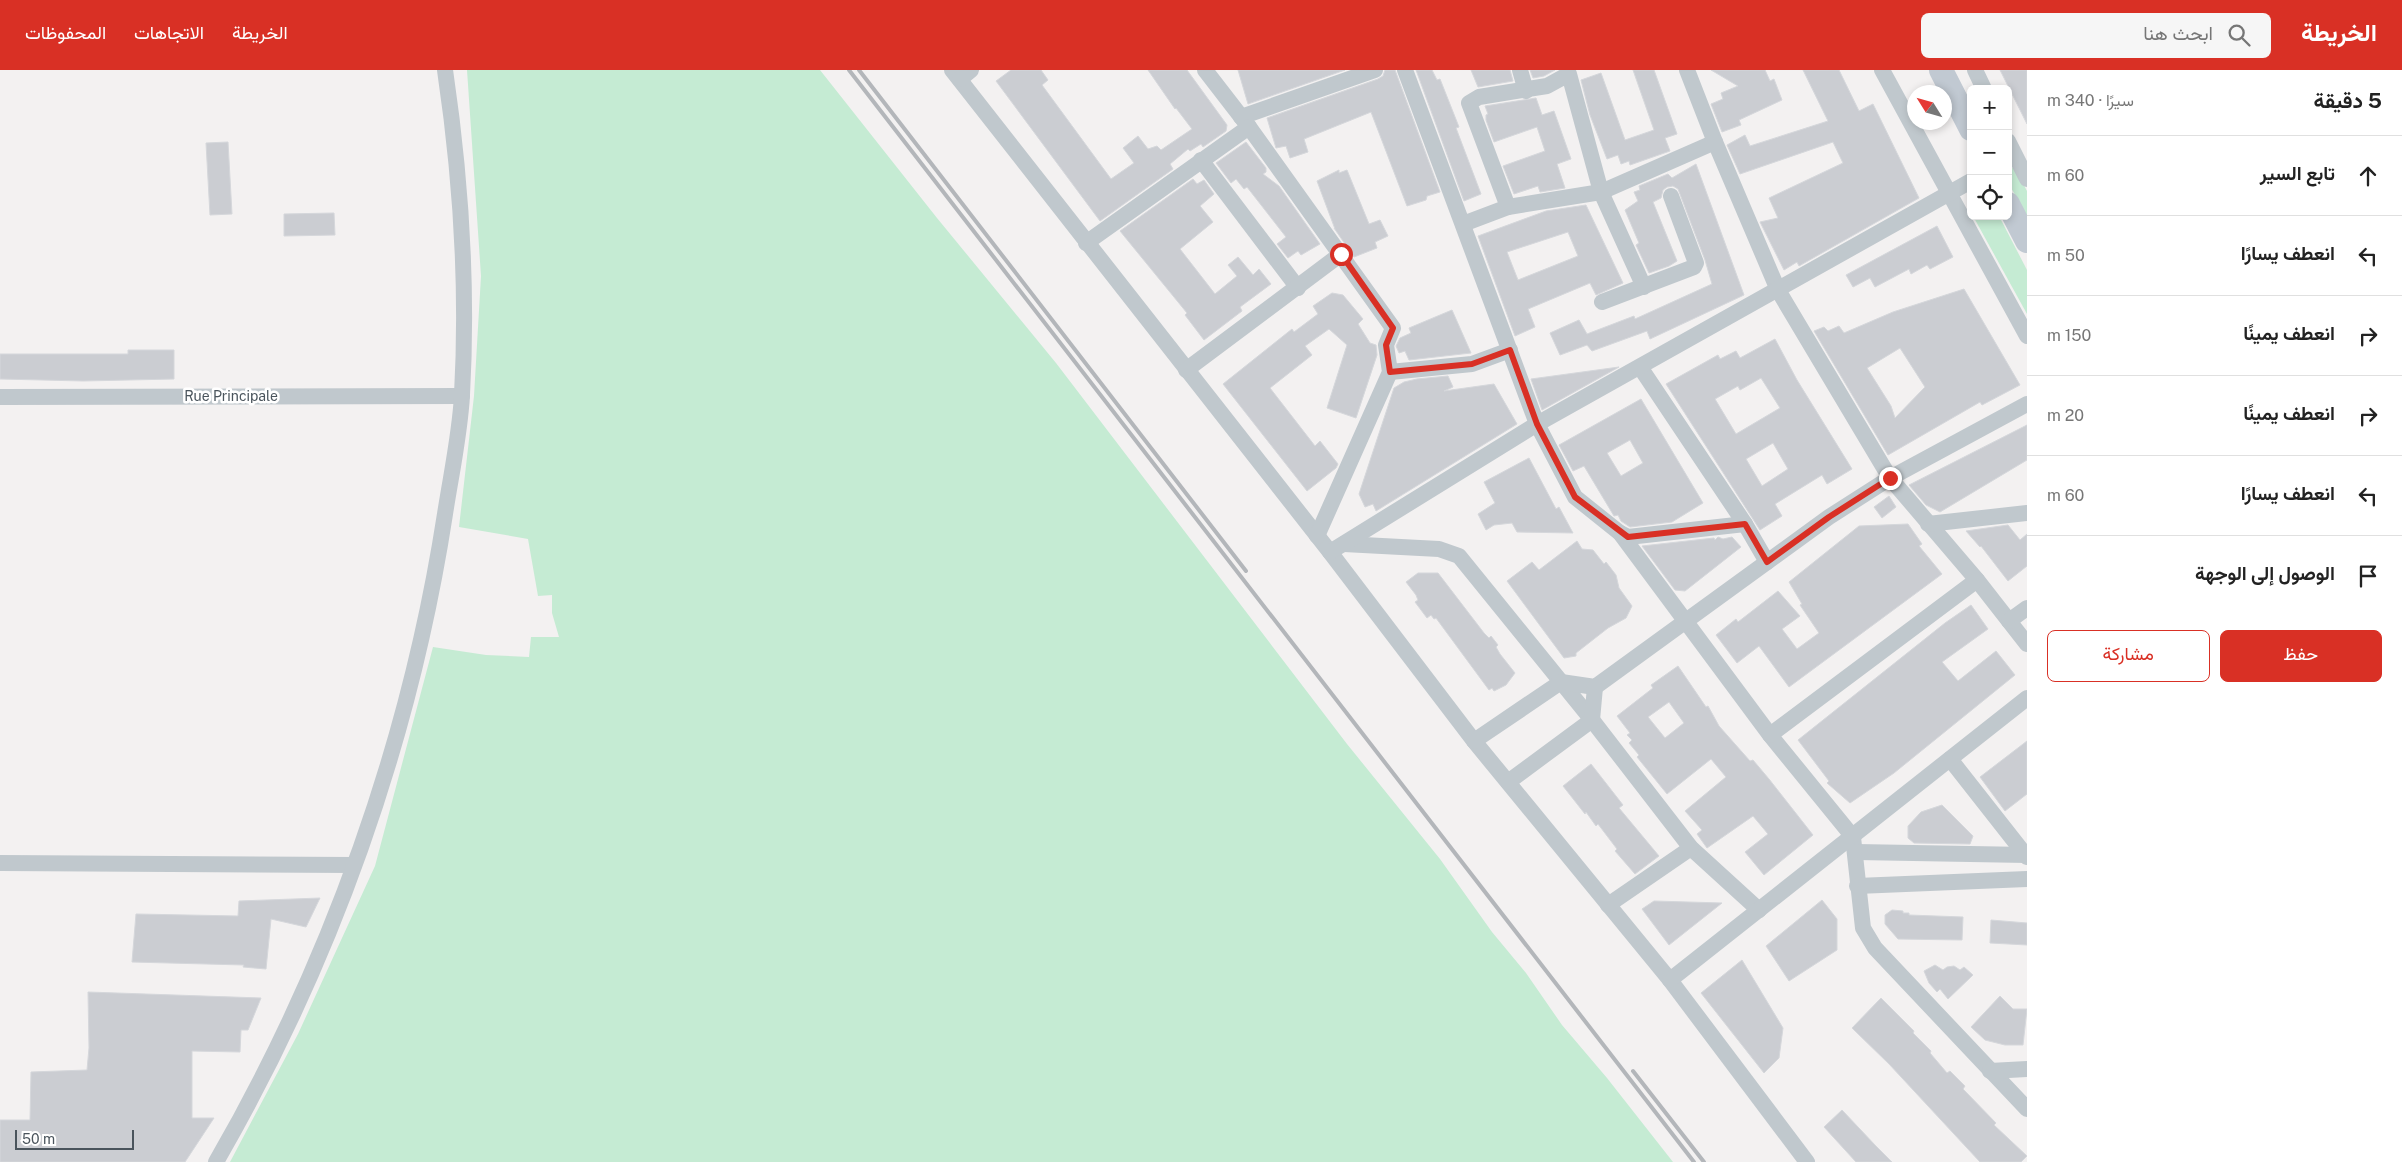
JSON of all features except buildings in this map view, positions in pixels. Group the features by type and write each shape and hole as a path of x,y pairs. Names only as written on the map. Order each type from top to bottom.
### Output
{"street":[{"path":"216,1162 296,1008 331,926 354,865 397,737 420,648 438,559 462,396 462,210 457,149 445,70"},
{"path":"1205,70 1245,122 1393,328 1386,345 1390,372 1317,536"},
{"path":"1086,243 1201,160 1245,122 1375,70"},
{"path":"1405,70 1537,424 1575,497 1620,533 1628,537 1745,524"},
{"path":"1520,70 1526,91"},
{"path":"1687,70 1715,142 1778,290 1890,478 1978,580 2027,644"},
{"path":"1882,70 2027,336"},
{"path":"1941,70 1967,121"},
{"path":"1975,70 1982,85"},
{"path":"961,73 1086,243 1317,536 1337,548 1474,741 1670,980 1807,1162"},
{"path":"1508,206 1469,103 1479,97 1526,91 1551,85 1569,74 1601,192 1644,287"},
{"path":"1463,224 1508,206 1601,192 1715,142"},
{"path":"2015,151 2027,179"},
{"path":"1201,160 1298,288"},
{"path":"1337,548 1537,424 1967,183"},
{"path":"1602,302 1691,270 1696,265 1671,196"},
{"path":"2012,212 2027,241"},
{"path":"1186,370 1341,254"},
{"path":"1390,372 1472,364 1510,350"},
{"path":"1640,367 1745,524 1767,562"},
{"name":"Rue Principale","path":"0,397 462,396"},
{"path":"1474,741 1561,682 1595,687 1829,517 1890,478 2027,404"},
{"path":"1928,524 2027,513"},
{"path":"1620,533 1684,622 1855,844 1857,886 1863,928 1875,948 1990,1072 2027,1109"},
{"path":"1337,548 1439,549 1459,556 1592,720 1691,848 1759,910"},
{"path":"1770,735 1978,580"},
{"path":"2009,621 2027,608"},
{"path":"1508,782 1592,720 1595,687"},
{"path":"1670,980 1759,910 1855,844 1950,759 2027,698"},
{"path":"1950,759 2027,856"},
{"path":"1855,844 2027,856"},
{"path":"1608,904 1691,848"},
{"path":"0,863 354,865"},
{"path":"1857,886 2027,879"},
{"path":"1990,1072 2027,1070"}],"green space":[{"path":"467,70 820,70 937,218 1056,363 1347,744 1440,859 1492,932 1526,973 1562,1025 1607,1078 1673,1162 230,1162 298,1034 375,866 433,647 486,655 529,657 531,637 559,637 552,613 552,595 538,596 528,539 459,527 474,396 481,276"},
{"path":"2014,167 2027,191 2027,217 2012,189 2012,168"},
{"path":"1975,220 2001,220 2027,270 2027,314"}],"railway":[{"path":"849,70 1694,1162"},
{"path":"859,70 1246,571"},
{"path":"1633,1071 1704,1162"}],"route":[{"path":"1341,254 1393,328 1386,345 1390,372 1472,364 1510,350 1537,424 1575,497 1620,533 1628,537 1745,524 1767,562 1829,517 1890,478"}]}
